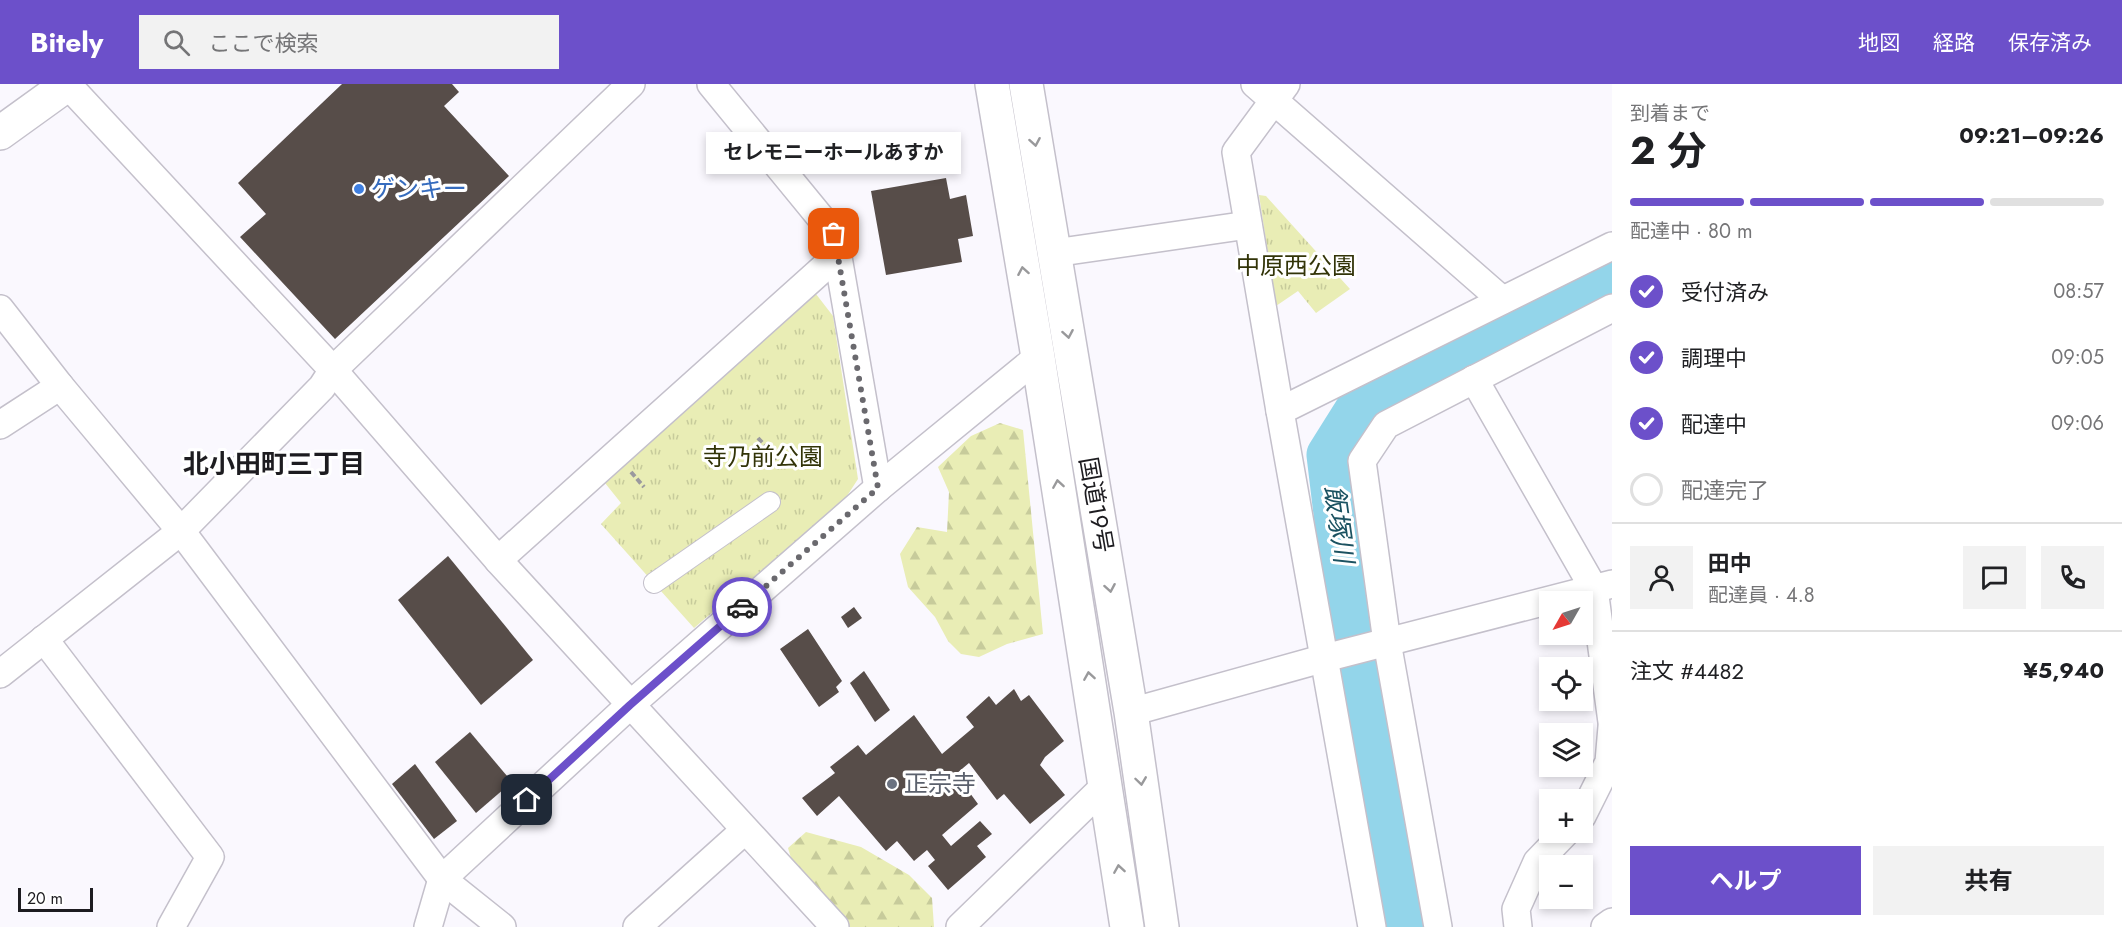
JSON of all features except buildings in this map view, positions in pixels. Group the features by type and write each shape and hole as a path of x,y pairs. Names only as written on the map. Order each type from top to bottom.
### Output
{"main road":[{"path":"0,133 68,84"},
{"name":"国道19号","path":"992,84 1038,357 1127,927"},
{"name":"国道19号","path":"1026,84 1131,712 1162,927"}],"street":[{"path":"68,84 333,370 498,560 835,927"},
{"path":"0,674 181,531 322,387 333,370 631,84"},
{"path":"711,84 834,234 878,488"},
{"path":"1371,927 1236,152 1271,90 1502,300"},
{"path":"1054,253 1248,225"},
{"path":"1280,411 1612,246"},
{"path":"498,560 838,255"},
{"path":"1438,927 1387,642 1362,461 1386,425 1612,308"},
{"path":"0,309 60,386 181,531 442,879 502,927"},
{"path":"428,927 442,879 630,705 878,488 1038,357"},
{"path":"1474,379 1603,586 1612,722"},
{"path":"0,424 60,386"},
{"path":"654,583 770,502"},
{"path":"1131,712 1325,658 1603,586"},
{"path":"44,639 210,857 171,927"},
{"path":"1593,794 1609,762 1612,727"},
{"path":"960,927 1106,786"},
{"path":"637,927 745,830"},
{"path":"1518,927 1516,909 1537,862 1555,843"},
{"path":"1605,927 1612,922"}],"path":[{"path":"758,438 777,459"}],"green space":[{"name":"中原西公園","path":"1259,195 1266,196 1350,289 1316,313 1298,291 1276,306"},
{"name":"寺乃前公園","path":"816,294 833,316 858,479 845,499 694,628 601,524 621,503 605,483"},
{"path":"1000,423 1023,430 1043,634 1007,644 979,657 961,654 948,641 935,617 908,587 900,554 917,527 947,532 949,492 938,467 971,436"},
{"path":"806,832 861,847 909,875 932,898 934,927 850,927 793,865 788,848"}],"waterway":[{"name":"飯塚川","path":"1406,927 1338,530 1329,455 1361,404 1612,282"}],"way so far":[{"path":"742,607 878,488 834,234"}],"place":[{"name":"ゲンキー","path":"359,189"},
{"name":"セレモニーホールあすか","path":"834,234"},
{"name":"正宗寺","path":"892,784"}],"district":[{"name":"北小田町三丁目","path":"274,464"}],"route":[{"path":"527,800 630,705 742,607"}]}
